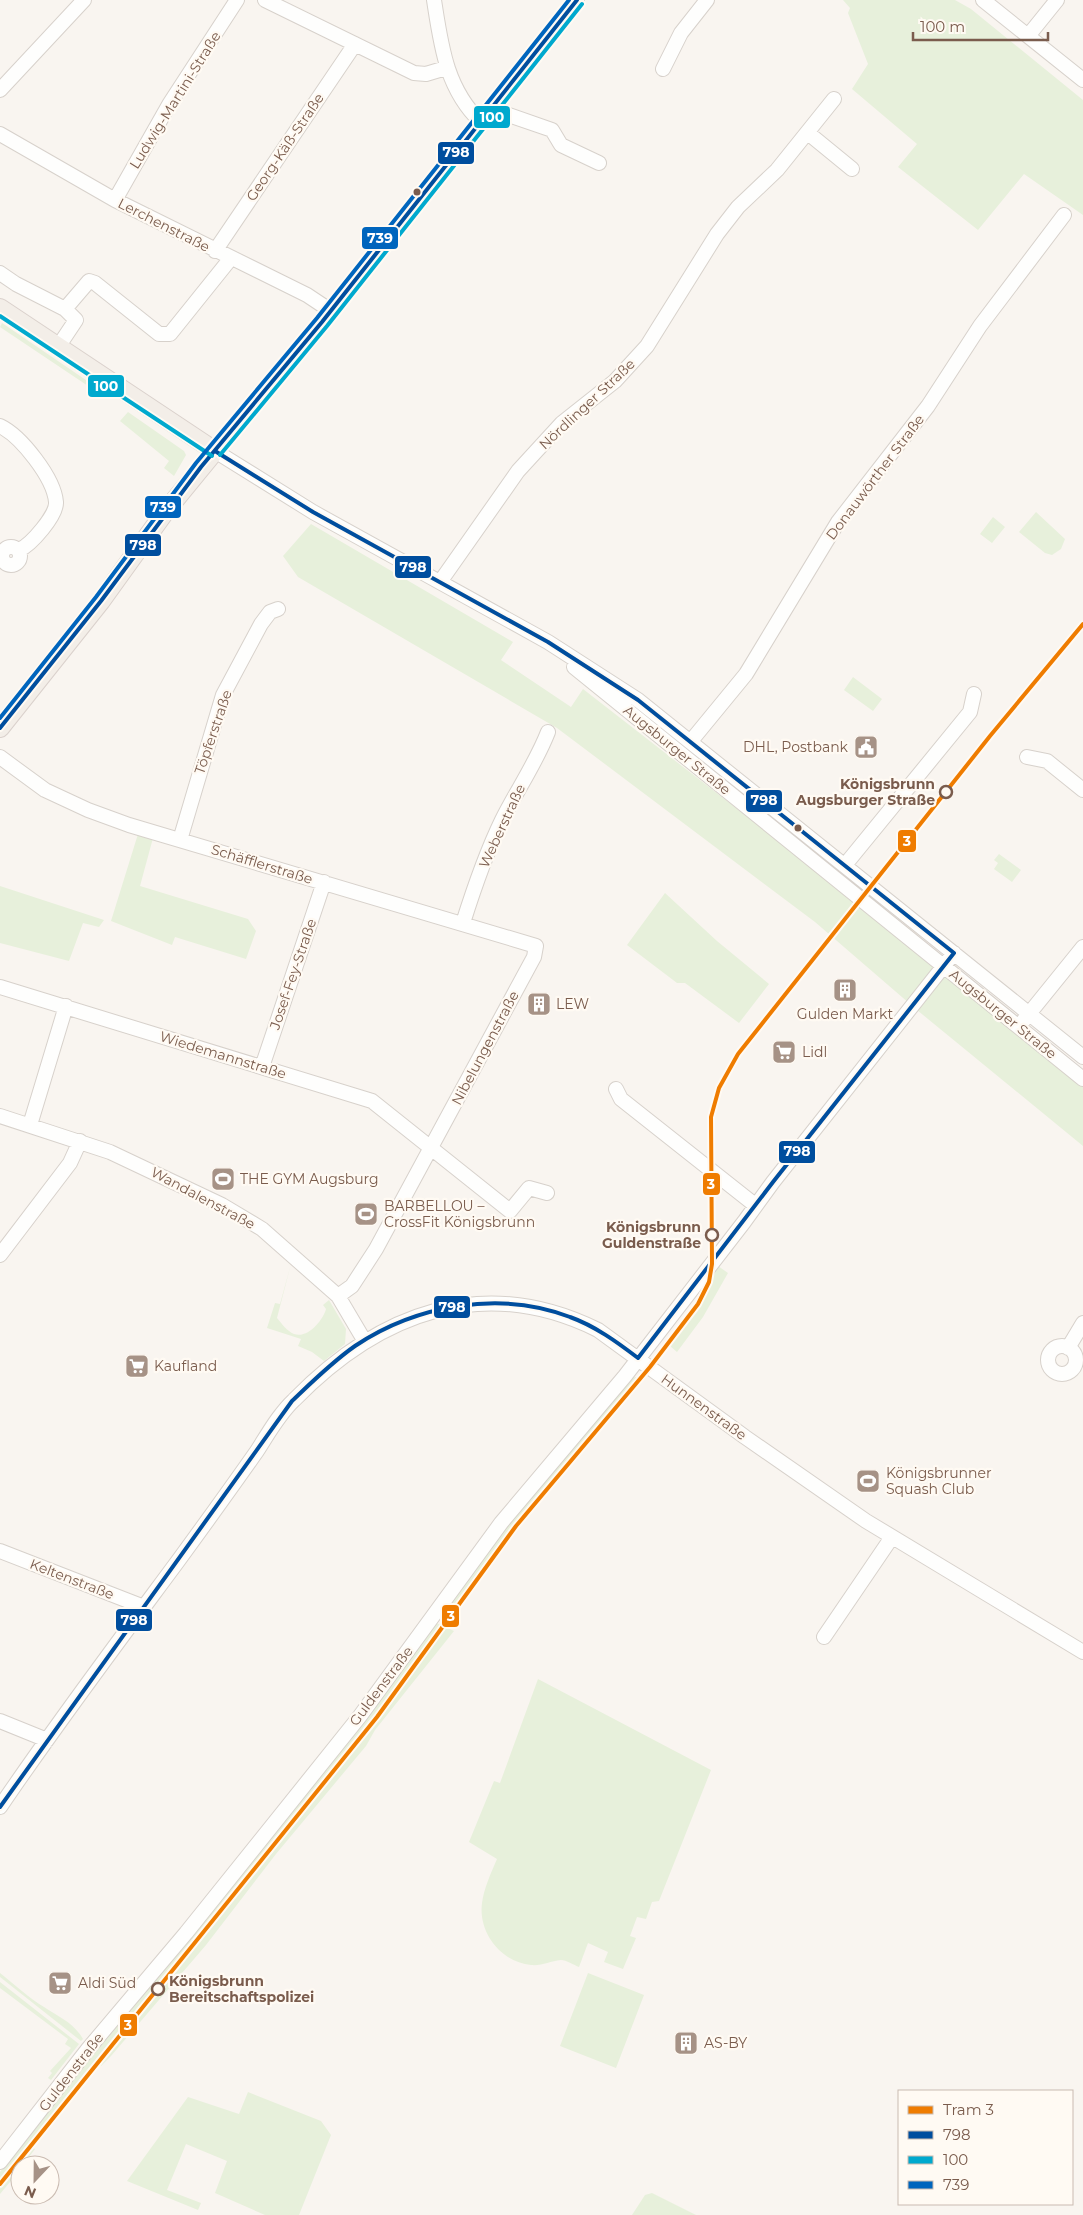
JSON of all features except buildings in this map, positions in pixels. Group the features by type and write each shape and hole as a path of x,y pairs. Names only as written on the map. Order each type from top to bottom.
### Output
{"main road":[{"path":"0,308 215,451 165,512 101,601 0,728"}],"street":[{"path":"1,87 84,0"},
{"name":"Ludwig-Martini-Straße","path":"115,200 170,103 237,0"},
{"path":"264,0 414,73 426,74 446,68"},
{"path":"434,0 446,68 458,92 481,122"},
{"path":"215,451 331,311 577,0"},
{"path":"663,70 681,33 707,0"},
{"path":"983,0 1083,80"},
{"path":"1028,36 1057,0"},
{"name":"Georg-Käß-Straße","path":"215,251 355,44"},
{"name":"Nördlinger Straße","path":"440,582 524,465 562,423 615,381 647,346 716,234 738,207 777,170 834,99"},
{"path":"494,106 503,112 552,130 561,145 599,163"},
{"path":"808,133 852,169"},
{"name":"Lerchenstraße","path":"0,134 115,200 307,295 331,311"},
{"name":"Donauwörther Straße","path":"691,741 746,674 838,522 930,402 980,326 1064,215"},
{"path":"65,309 89,281 159,334 170,334 231,258"},
{"path":"0,273 16,284 65,309 76,320 58,347"},
{"path":"0,426 12,432 28,448 44,474 56,504 54,513 27,546 19,550"},
{"name":"Augsburger Straße","path":"215,451 308,509 598,673 691,741 1083,1058"},
{"name":"Töpferstraße","path":"180,840 223,695 261,624 270,612 278,609"},
{"name":"Augsburger Straße","path":"525,630 658,734 1083,1079"},
{"path":"845,865 970,712 974,694"},
{"name":"Weberstraße","path":"463,923 486,857 517,790 540,754 548,732"},
{"name":"Schäfflerstraße","path":"0,757 45,790 88,810 180,840 536,946"},
{"path":"1027,757 1047,761 1083,790"},
{"name":"Josef-Fey-Straße","path":"262,1067 324,882"},
{"name":"Nibelungenstraße","path":"338,1296 352,1286 359,1278 534,957 536,946"},
{"path":"1019,1027 1083,947"},
{"name":"Guldenstraße","path":"0,2162 96,2040 186,1933 360,1716 501,1522 638,1358 744,1222 755,1205 954,953"},
{"name":"Wiedemannstraße","path":"0,988 66,1006 372,1101 431,1148"},
{"path":"30,1124 66,1006"},
{"path":"616,1089 621,1099 755,1205"},
{"name":"Wandalenstraße","path":"0,1116 80,1141 153,1171 222,1205 262,1229 338,1296 364,1340"},
{"path":"0,1255 70,1163 80,1141"},
{"path":"431,1148 510,1211 529,1188 547,1193"},
{"name":"Hunnenstraße","path":"0,1807 292,1401 364,1340 412,1317 480,1302 505,1303 539,1308 581,1321 598,1330 815,1486 892,1538 1083,1652"},
{"path":"1068,1348 1083,1323"},
{"path":"1059,1347 1068,1348 1075,1354 1078,1371 1062,1375 1053,1372 1048,1364 1051,1351 1059,1347"},
{"path":"824,1636 892,1538"},
{"name":"Keltenstraße","path":"0,1552 144,1607"},
{"path":"0,1721 47,1740"}],"green space":[{"path":"843,0 955,0 971,9 1083,100 1083,215 1024,174 978,230 898,167 917,144 852,89 868,64 848,13 850,8"},
{"path":"2,323 108,395 106,398 0,327"},
{"path":"128,412 184,451 186,455 174,476 164,468 169,461 120,421"},
{"path":"1036,512 1065,539 1061,549 1052,555 1045,553 1019,532"},
{"path":"993,517 1005,527 992,543 980,534"},
{"path":"311,524 513,642 501,660 571,707 583,689 831,882 1083,1085 1083,1146 917,1010 815,922 557,728 298,577 283,556"},
{"path":"853,677 882,699 873,711 844,690"},
{"path":"138,834 153,838 140,886 248,919 256,931 246,959 175,937 172,945 111,921"},
{"path":"999,854 1021,870 1012,882 994,869 998,863 994,860"},
{"path":"0,886 104,920 99,927 83,923 69,961 0,943"},
{"path":"665,893 717,941 769,984 739,1023 685,983 677,983 627,945"},
{"path":"291,1264 277,1318 281,1323 294,1334 304,1334 314,1328 322,1318 326,1309 323,1305 329,1300 346,1329 345,1344 324,1361 312,1352 298,1346 301,1339 267,1328 275,1303 280,1304"},
{"path":"718,1266 728,1273 703,1317 677,1352 670,1346 708,1291 714,1271"},
{"path":"636,1377 643,1380 549,1490 497,1555 450,1620 441,1613 521,1507 630,1378"},
{"path":"434,1622 454,1631 375,1730 366,1746 276,1854 206,1945 111,2056 101,2066 98,2065 33,2148 35,2149 30,2155 13,2155"},
{"path":"538,1679 711,1770 659,1901 652,1902 646,1919 637,1917 630,1936 636,1938 623,1969 604,1962 608,1952 588,1943 579,1967 561,1960 535,1965 520,1963 501,1952 488,1935 484,1925 482,1914 483,1897 497,1859 469,1842 494,1781 500,1783"},
{"path":"0,1973 33,1999 71,2024 83,2039 81,2041 0,1977"},
{"path":"588,1973 644,1995 616,2068 560,2046"},
{"path":"0,1982 79,2044 51,2080 48,2078 52,2073 50,2071 71,2048 65,2044 68,2039 0,1988"},
{"path":"248,2092 321,2121 331,2135 299,2215 265,2215 215,2193 227,2161 186,2144 167,2190 201,2203 198,2210 127,2181 188,2097 239,2114"},
{"path":"10,2159 10,2182 0,2194 0,2172"},
{"path":"652,2193 696,2215 632,2215 645,2195"}],"tram line":[{"name":"3","path":"0,2184 377,1717 516,1526 650,1367 698,1304 709,1282 712,1264 711,1117 719,1088 738,1054 990,736 1083,624"}],"transit line":[{"name":"739","path":"0,718 96,597 196,463 317,318 569,0"},
{"name":"798","path":"0,728 101,601 201,467 322,322 577,0"},
{"name":"100","path":"220,455 327,326 582,4"},
{"name":"100","path":"0,316 212,456"},
{"name":"798","path":"0,1807 292,1401 322,1372 355,1346 404,1320 459,1306 487,1304 515,1304 543,1309 570,1317 614,1340 638,1358 773,1182 954,953 638,700 548,642 313,512 215,451"}],"place":[{"name":"DHL, Postbank","path":"866,747"},
{"name":"Königsbrunn Augsburger Straße","path":"946,792"},
{"name":"Gulden Markt","path":"845,990"},
{"name":"LEW","path":"539,1004"},
{"name":"Lidl","path":"784,1052"},
{"name":"THE GYM Augsburg","path":"223,1179"},
{"name":"BARBELLOU – CrossFit Königsbrunn","path":"366,1214"},
{"name":"Königsbrunn Guldenstraße","path":"712,1235"},
{"name":"Kaufland","path":"137,1366"},
{"name":"Königsbrunner Squash Club","path":"868,1481"},
{"name":"Aldi Süd","path":"60,1983"},
{"name":"Königsbrunn Bereitschaftspolizei","path":"158,1989"},
{"name":"AS-BY","path":"686,2043"}]}
